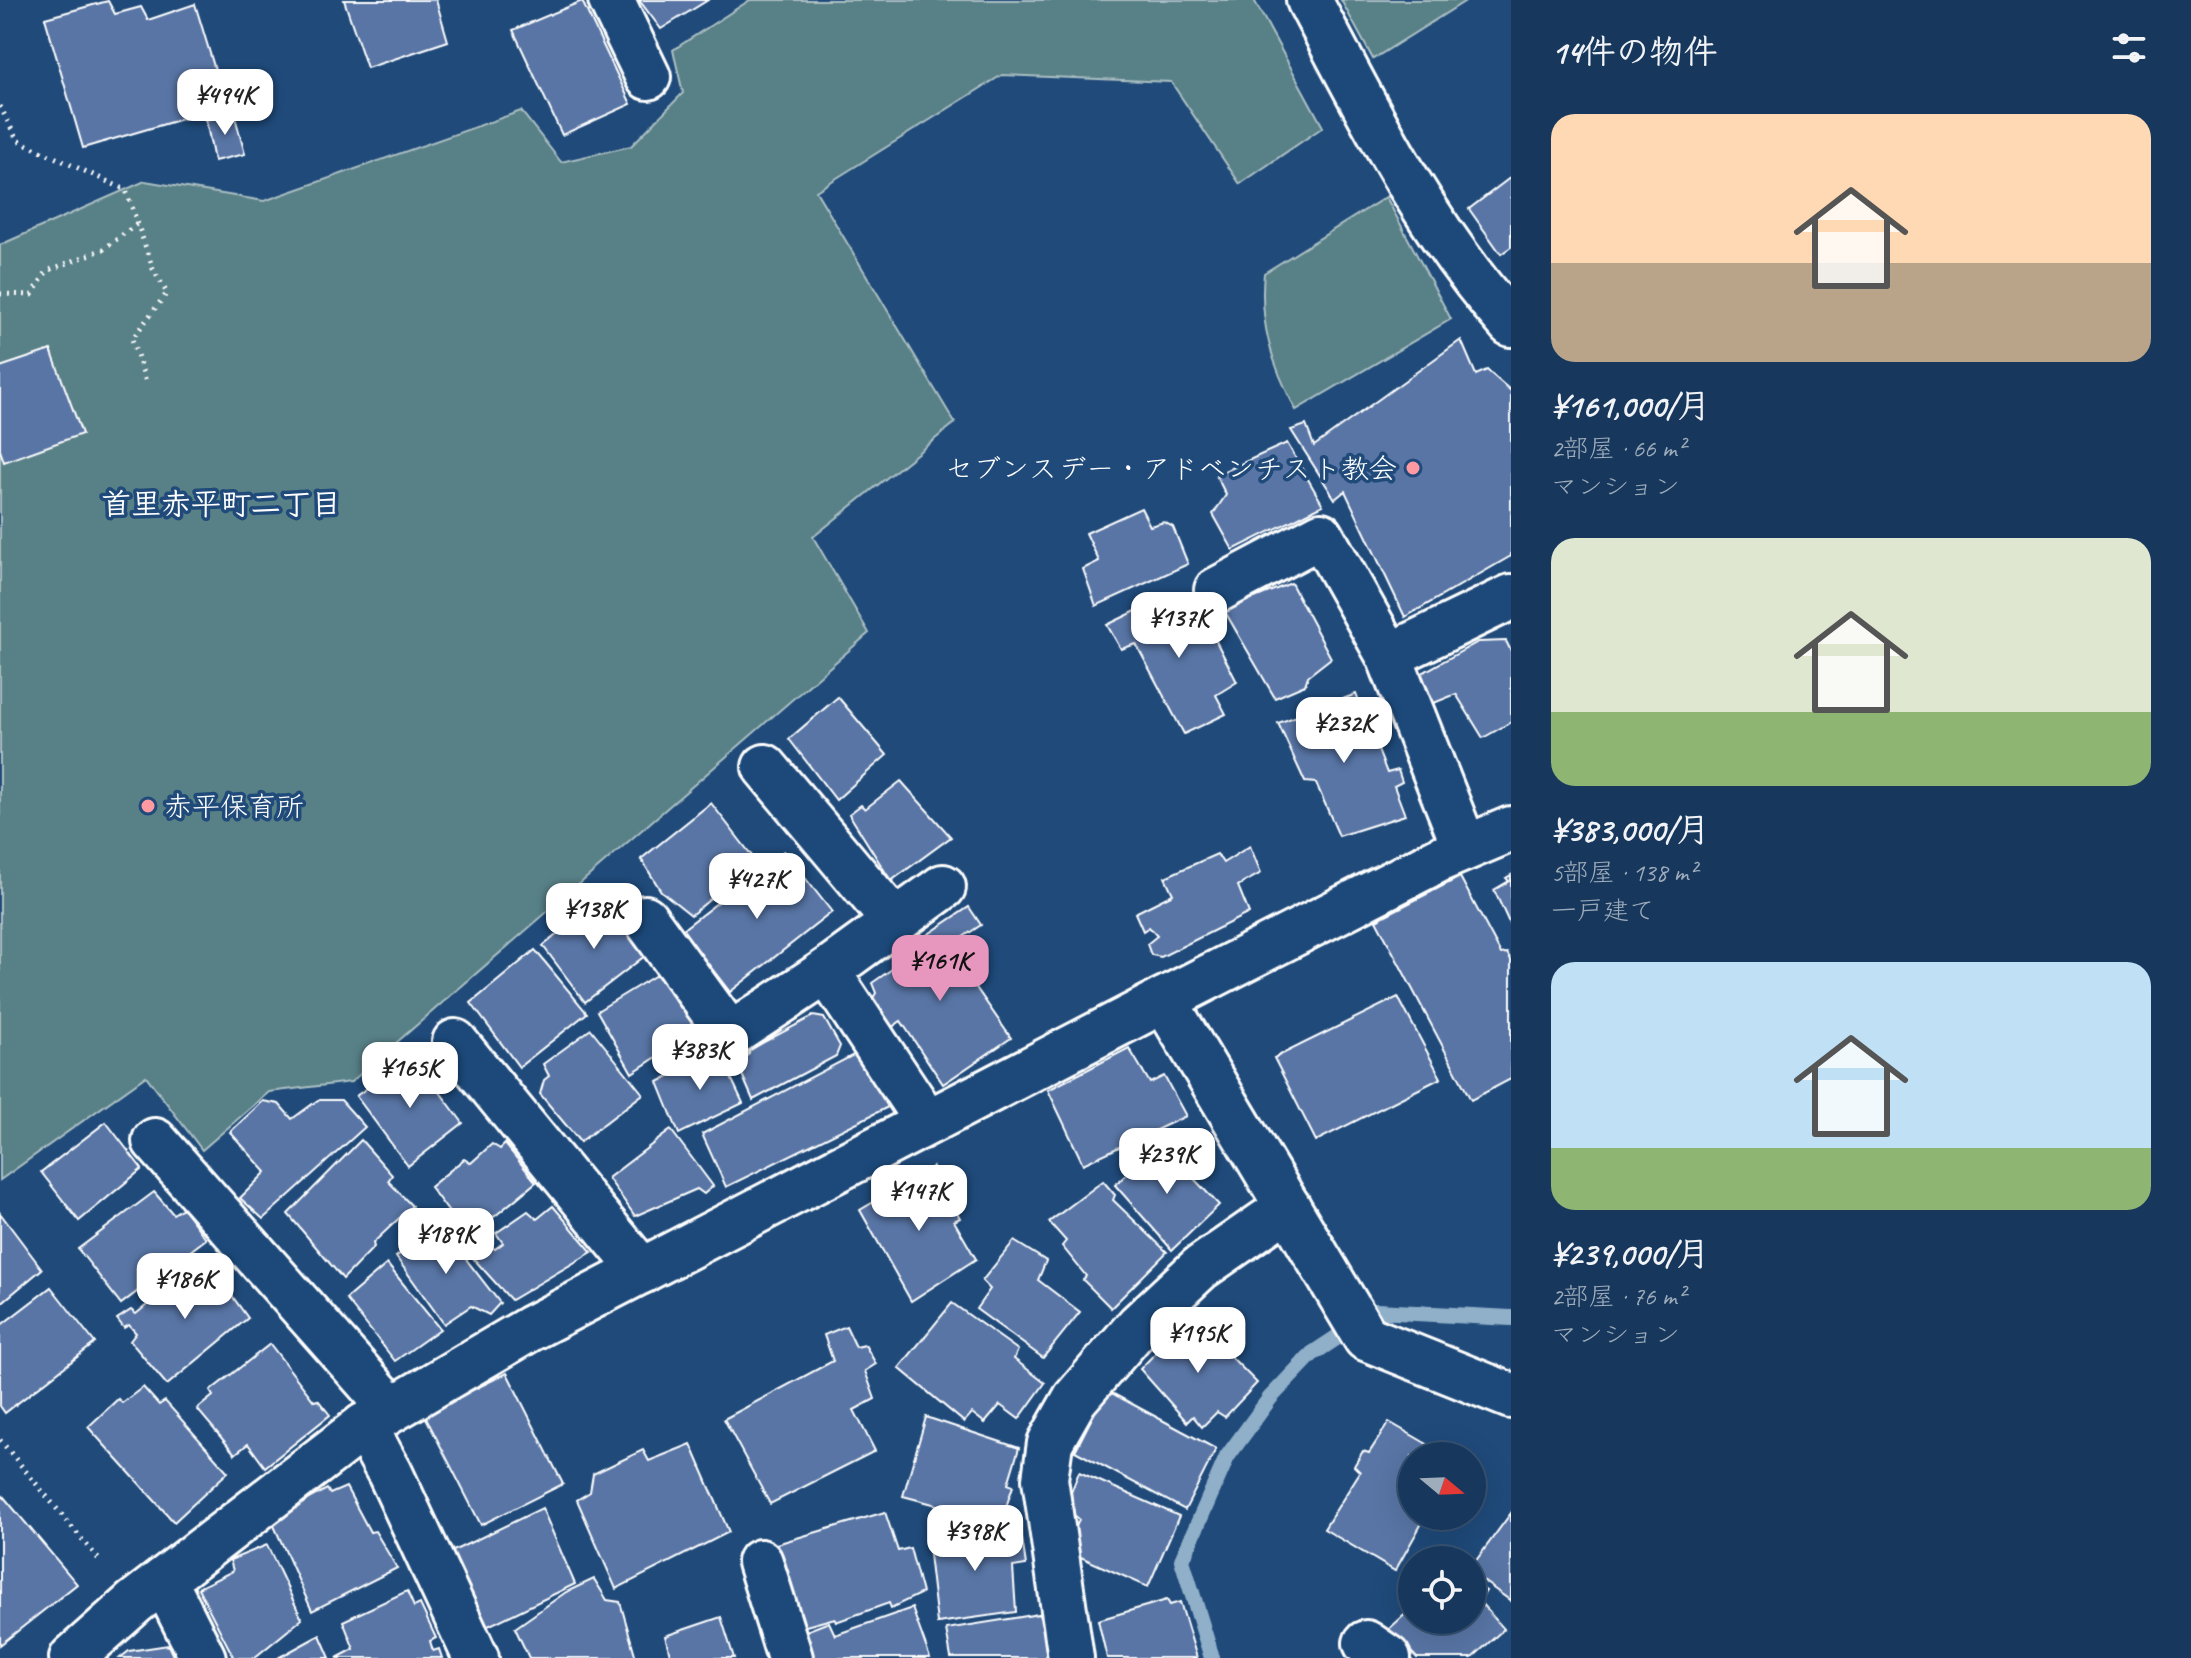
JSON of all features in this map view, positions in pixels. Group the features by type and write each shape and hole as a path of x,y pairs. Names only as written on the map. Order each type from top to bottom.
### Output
{"street":[{"path":"611,0 648,77"},
{"path":"1309,0 1377,129 1453,252 1511,324"},
{"path":"1217,590 1321,535 1389,656 1465,848"},
{"path":"1389,656 1511,597"},
{"path":"765,767 895,922"},
{"path":"72,1658 149,1591 378,1418 531,1328 1164,1000 1465,848 1511,829"},
{"path":"645,918 730,1035 827,971 943,887"},
{"path":"827,971 927,1122"},
{"path":"1164,1000 1357,1323 1511,1396"},
{"path":"455,1042 642,1271"},
{"path":"155,1141 378,1418 390,1473 476,1658"},
{"path":"1071,1658 1045,1479 1050,1443 1075,1399 1139,1325 1200,1268 1288,1207"},
{"path":"760,1562 790,1658"},
{"path":"149,1591 203,1658"}],"path":[{"path":"0,106 17,140 126,190 153,269 167,293 132,339 146,382"},
{"path":"0,294 32,295 47,271 104,249 138,223"},
{"path":"0,1440 149,1591"}],"green space":[{"path":"750,0 1254,0 1323,127 1240,184 1171,82 1002,75 816,191 955,423 813,537 869,633 351,1082 269,1092 202,1150 146,1076 0,1180 0,245 145,181 264,201 521,111 561,162 631,146 683,93 673,50"},
{"path":"1341,0 1467,0 1373,59"},
{"path":"1386,197 1451,319 1296,410 1280,377 1269,343 1264,309 1264,273"}],"building":[{"path":"344,0 436,0 448,41 367,68"},
{"path":"639,0 708,0 661,29"},
{"path":"108,1 115,14 141,7 148,20 195,4 226,106 83,148 45,18"},
{"path":"582,1 631,104 562,135 513,30"},
{"path":"234,113 245,154 214,161 206,120"},
{"path":"1511,177 1511,247 1501,254 1469,209"},
{"name":"セブンスデー・アドベンチスト教会","path":"1461,340 1476,375 1487,370 1511,391 1511,556 1405,617 1345,491 1335,499 1291,430 1306,425 1314,446"},
{"path":"51,350 82,434 4,462 0,450 0,367"},
{"path":"1287,443 1323,505 1233,550 1213,514 1226,495 1216,475"},
{"path":"1141,508 1150,526 1164,522 1173,527 1188,564 1096,606 1083,569 1099,561 1086,533"},
{"path":"1291,583 1331,658 1308,676 1305,685 1275,698 1224,610 1246,595 1252,599"},
{"path":"1169,595 1183,617 1200,610 1237,682 1216,695 1226,714 1184,734 1136,644 1121,649 1107,625"},
{"path":"1506,641 1511,651 1511,722 1483,738 1456,694 1429,705 1417,676 1478,642"},
{"path":"1356,694 1387,773 1398,770 1402,782 1394,786 1405,815 1339,836 1316,783 1305,782 1278,723"},
{"path":"838,697 887,755 836,800 789,739"},
{"path":"901,781 951,837 891,881 849,814 861,805 865,809"},
{"path":"711,803 756,861 691,915 661,891 641,859"},
{"path":"1250,846 1261,873 1238,886 1249,913 1161,957 1151,955 1147,944 1157,936 1149,927 1143,931 1135,913 1173,894 1165,877 1217,854 1223,863"},
{"path":"784,851 832,912 730,992 682,930"},
{"path":"1511,875 1511,927 1494,890 1509,881 1506,878"},
{"path":"1460,877 1501,954 1507,953 1511,960 1511,1079 1471,1100 1376,920"},
{"path":"600,899 646,955 585,1002 543,946"},
{"path":"969,907 981,925 948,947 1011,1038 943,1084 901,1021 888,1030 870,1003 876,993 872,983 925,946 924,937"},
{"path":"535,950 587,1013 519,1067 471,1003"},
{"path":"661,972 698,1030 632,1073 597,1011"},
{"path":"1398,997 1441,1078 1316,1141 1274,1058"},
{"path":"813,1016 824,1018 840,1046 836,1056 753,1100 737,1063 749,1054 749,1050"},
{"path":"591,1029 643,1094 580,1142 540,1094 544,1080 549,1076 543,1064"},
{"path":"1129,1048 1150,1083 1164,1076 1186,1116 1083,1164 1048,1090"},
{"path":"718,1050 743,1103 679,1134 658,1082"},
{"path":"861,1051 888,1107 726,1187 702,1134"},
{"path":"413,1056 463,1123 408,1166 356,1096"},
{"path":"318,1100 341,1100 365,1127 263,1219 240,1198 266,1172 230,1132 263,1101 279,1104 292,1119"},
{"path":"106,1122 142,1169 79,1221 41,1172"},
{"path":"671,1130 713,1186 704,1194 697,1189 635,1216 608,1178"},
{"path":"361,1140 392,1175 388,1181 412,1206 373,1243 374,1247 343,1279 288,1214"},
{"path":"1160,1143 1219,1205 1172,1250 1115,1185"},
{"path":"492,1144 500,1149 505,1144 536,1182 494,1217 479,1212 460,1227 430,1187 464,1159 471,1163"},
{"path":"933,1167 960,1218 954,1221 976,1259 911,1301 860,1210"},
{"path":"1103,1181 1115,1195 1113,1200 1167,1252 1111,1308 1083,1280 1086,1276 1062,1246 1066,1241 1049,1222"},
{"path":"154,1192 173,1214 183,1208 206,1239 121,1304 78,1249"},
{"path":"553,1206 592,1252 511,1300 473,1258 489,1245 495,1249 503,1243 496,1233 528,1211 537,1219"},
{"path":"0,1213 42,1269 0,1304"},
{"path":"438,1223 500,1303 489,1315 471,1306 444,1324 396,1257"},
{"path":"1014,1241 1046,1261 1038,1280 1080,1312 1043,1358 976,1309 990,1289 982,1281"},
{"path":"210,1260 226,1279 230,1293 248,1318 167,1385 130,1341 136,1333 129,1325 124,1328 117,1319 131,1310 136,1314 159,1295 156,1292 185,1271 190,1276"},
{"path":"387,1264 440,1329 395,1361 346,1299"},
{"path":"51,1287 95,1343 5,1413 0,1406 0,1326"},
{"path":"952,1303 1018,1350 1014,1359 1045,1383 1019,1419 1000,1405 985,1423 972,1413 964,1422 899,1368"},
{"path":"1191,1316 1257,1383 1225,1417 1217,1412 1202,1427 1193,1416 1187,1422 1140,1369"},
{"path":"846,1326 856,1347 865,1345 876,1364 865,1371 875,1399 854,1410 875,1451 770,1504 724,1419 833,1361 824,1335"},
{"path":"270,1344 314,1401 318,1400 330,1415 265,1467 248,1444 235,1454 197,1409 213,1396 210,1391"},
{"path":"507,1373 563,1484 481,1525 424,1414"},
{"path":"143,1387 159,1405 165,1401 228,1472 174,1522 88,1427 118,1399 122,1403"},
{"path":"1106,1390 1216,1449 1185,1510 1075,1451"},
{"path":"926,1417 1019,1448 1008,1484 1013,1486 1001,1522 903,1496"},
{"path":"1389,1422 1424,1442 1398,1442 1398,1530 1418,1530 1409,1546 1398,1546 1395,1571 1324,1529 1360,1472 1354,1466 1363,1451 1369,1453"},
{"path":"691,1444 729,1532 616,1589 577,1500 590,1492 593,1474 643,1450 649,1461"},
{"path":"1079,1472 1179,1516 1148,1587 1067,1551 1079,1519 1065,1508"},
{"path":"346,1487 370,1532 375,1531 397,1568 312,1611 271,1519 327,1489 330,1494"},
{"path":"3,1496 77,1584 0,1645 0,1499"},
{"path":"542,1508 575,1584 482,1629 449,1553"},
{"path":"885,1512 898,1551 910,1548 922,1593 891,1608 889,1603 836,1622 835,1618 795,1629 773,1545"},
{"path":"1511,1513 1511,1601 1486,1583 1486,1547"},
{"path":"1020,1525 1026,1565 1013,1567 1016,1612 937,1623 927,1537"},
{"path":"267,1545 302,1619 254,1658 234,1658 198,1588 233,1571 230,1560"},
{"path":"594,1579 607,1600 620,1602 636,1658 529,1658 515,1628 566,1592"},
{"path":"407,1591 414,1607 420,1604 436,1638 430,1641 433,1651 439,1649 442,1658 337,1658 354,1649 343,1621"},
{"path":"1167,1600 1170,1605 1180,1602 1197,1658 1107,1658 1098,1620"},
{"path":"912,1608 930,1658 807,1658 798,1634 829,1622 835,1635"},
{"path":"1486,1609 1504,1629 1472,1658 1417,1658 1389,1629 1398,1621 1398,1634 1486,1634"},
{"path":"1039,1614 1050,1658 951,1658 946,1629"},
{"path":"721,1617 734,1658 671,1658 665,1636"},
{"path":"320,1635 330,1658 278,1658"},
{"path":"168,1645 174,1658 120,1658 129,1651"}],"waterway":[{"path":"1212,1658 1182,1560 1227,1457 1270,1398 1312,1354 1377,1311 1511,1318"}],"place":[{"name":"セブンスデー・アドベンチスト教会","path":"1413,468"},
{"name":"赤平保育所","path":"148,806"}],"district":[{"name":"首里赤平町二丁目","path":"221,504"}]}
